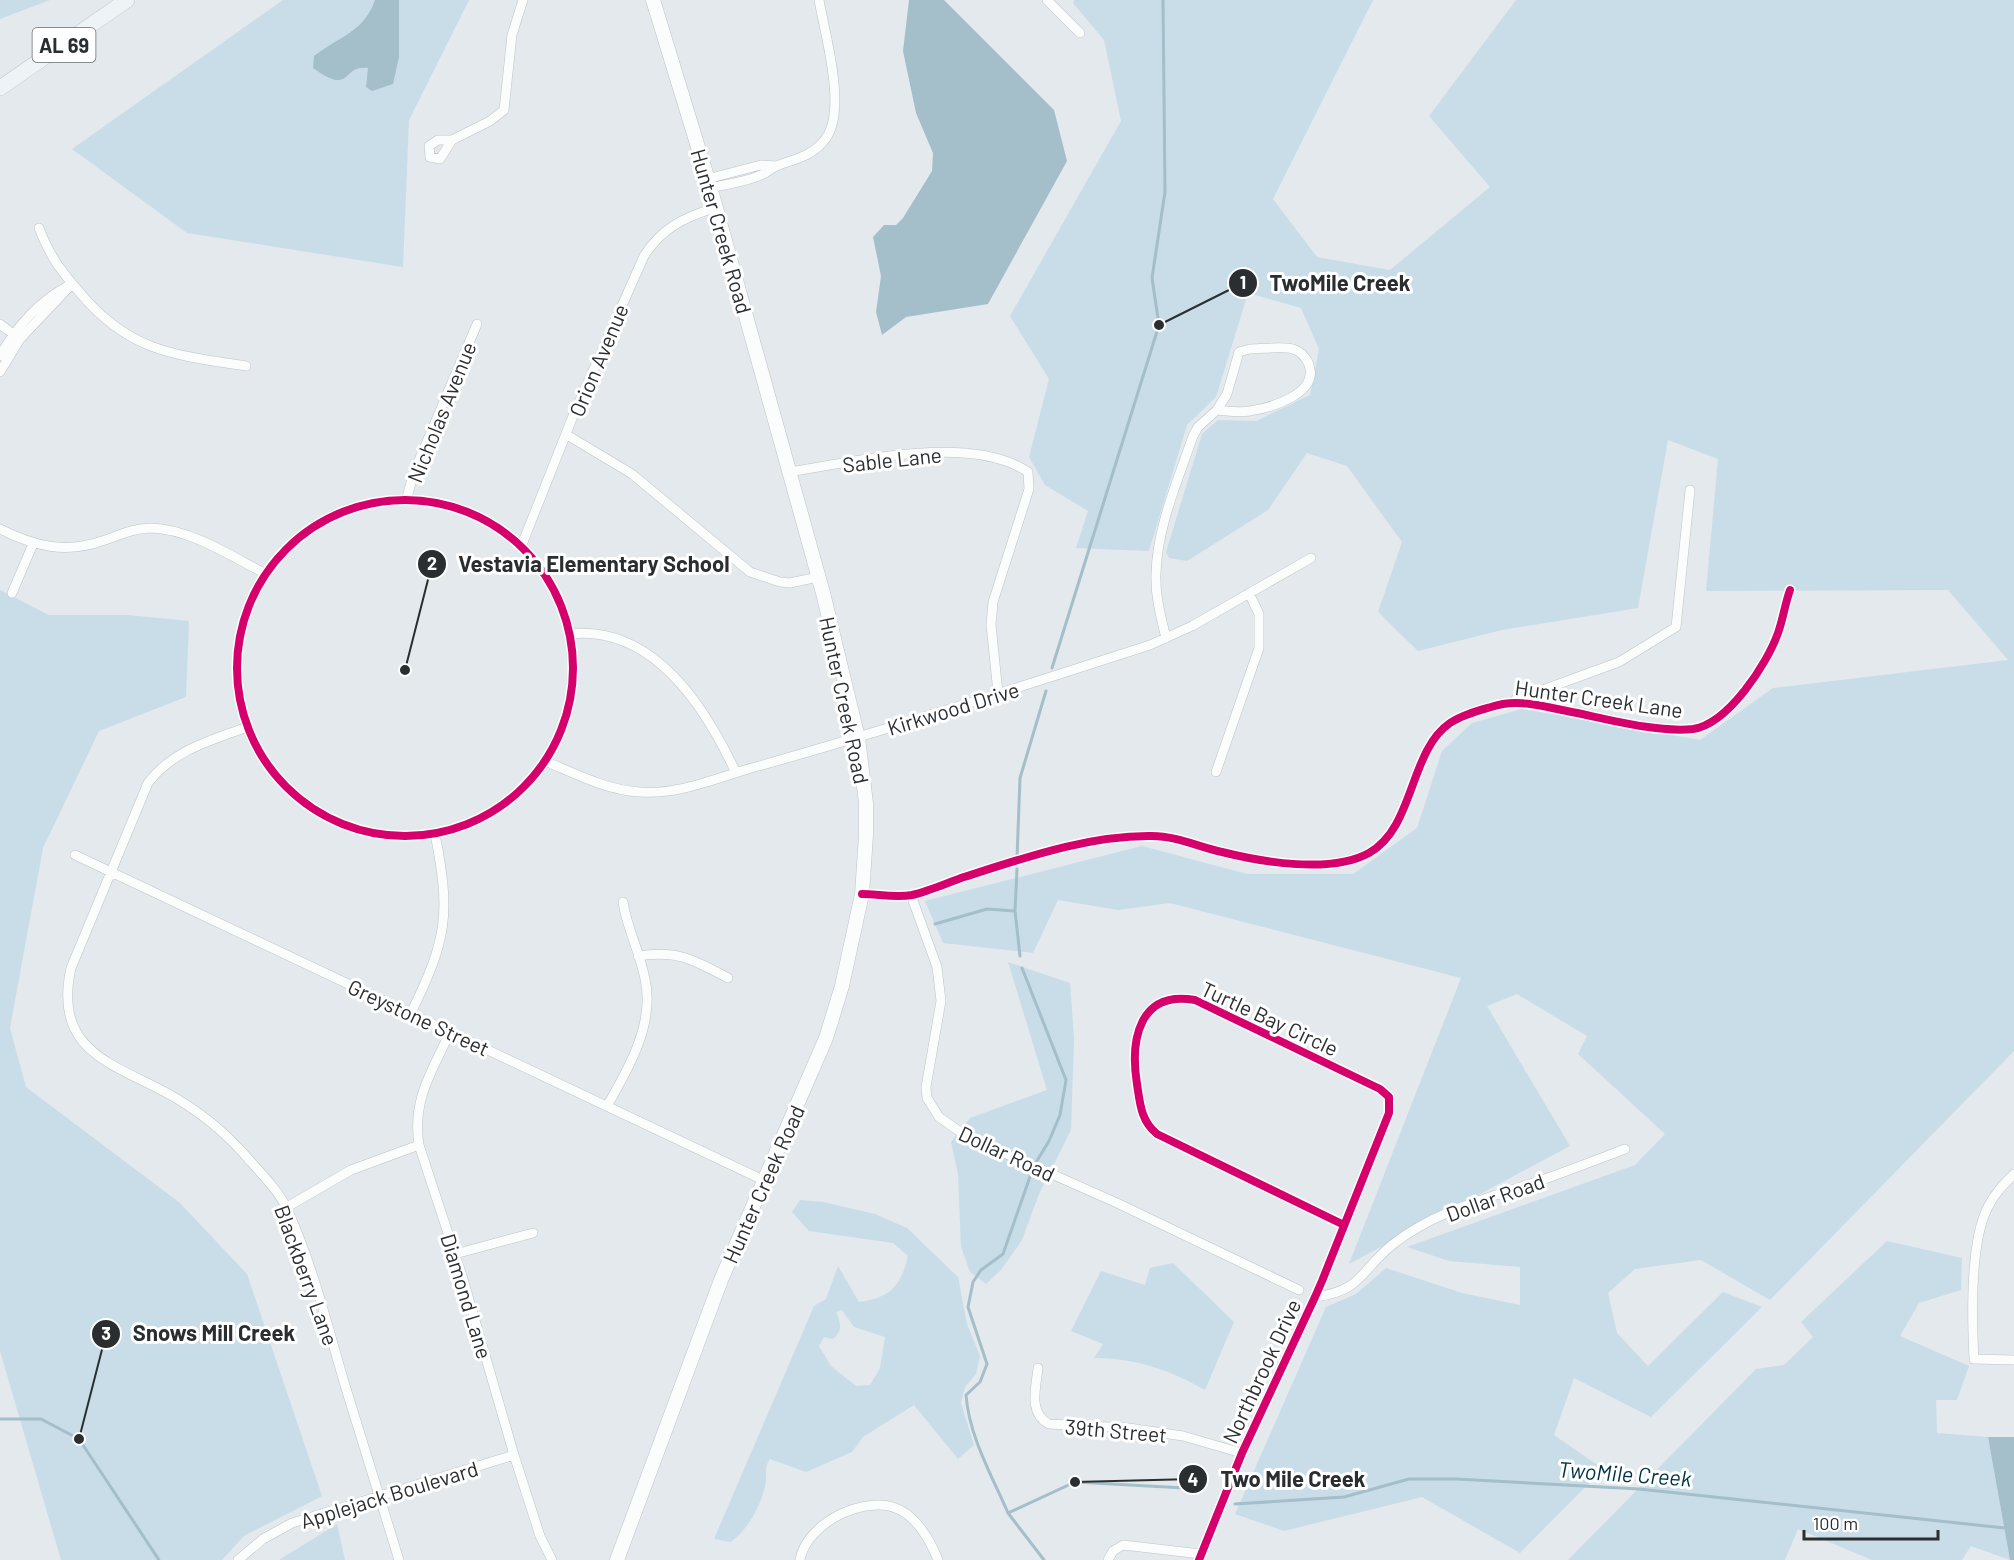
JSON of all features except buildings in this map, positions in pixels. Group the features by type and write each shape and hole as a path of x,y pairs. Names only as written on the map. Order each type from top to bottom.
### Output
{"main road":[{"name":"AL 69","path":"0,88 127,0"},
{"name":"Hunter Creek Road","path":"617,1560 681,1382 763,1180 826,1038 848,965 862,894 866,803 858,738 818,577 708,183 653,0"}],"street":[{"path":"453,140 490,121 504,110 512,34 524,0"},
{"path":"708,183 761,165 776,166 797,159 816,148 830,132 834,122 835,100 819,0"},
{"path":"1047,0 1080,33"},
{"name":"Orion Avenue","path":"521,547 644,256 657,238 673,224 714,208"},
{"path":"39,228 50,257 96,312 121,333 140,343 182,356 246,366"},
{"path":"0,356 16,336 72,284"},
{"path":"0,324 16,336"},
{"name":"Nicholas Avenue","path":"406,501 414,472 477,324"},
{"path":"0,372 16,336"},
{"path":"1166,638 1158,606 1156,574 1160,542 1193,436 1198,427 1217,410 1227,394 1239,352 1294,349 1303,355 1309,364 1311,375 1306,386 1289,398 1269,407 1248,412 1217,410"},
{"path":"567,435 632,474 750,572 790,583 818,577"},
{"name":"Sable Lane","path":"789,472 928,452 961,453 1005,460 1028,472 1029,489 993,602 992,625 998,693"},
{"name":"Hunter Creek Lane","path":"911,895 997,867 1092,841 1124,836 1157,836 1242,856 1286,863 1328,863 1360,857 1378,846 1397,820 1429,750 1440,732 1458,718 1510,702 1619,662 1676,627 1690,490"},
{"path":"406,501 442,505 476,516 521,547 547,578 560,605 570,634 573,687 568,713 558,738 546,761 520,791 489,814 463,826 435,834 401,836 368,832 322,814 282,783 262,756 247,727 238,688 238,648 244,617 266,574 293,543 327,520 365,505 406,501"},
{"path":"0,529 33,544 51,548 79,547 131,531 153,528 195,539 266,574"},
{"path":"12,593 33,544"},
{"name":"Kirkwood Drive","path":"546,761 597,783 640,792 683,788 858,738 1166,638 1192,626 1311,558"},
{"name":"Hunter Creek Lane","path":"1510,702 1521,702 1652,726 1683,729 1704,725 1738,698 1765,663 1778,633 1790,590"},
{"path":"1216,772 1259,648 1259,614 1249,593"},
{"path":"570,634 589,632 622,639 642,648 659,663 703,712 736,772"},
{"name":"Blackberry Lane","path":"247,727 179,754 162,766 138,803 68,978 69,1012 77,1033 90,1051 108,1065 176,1099 204,1116 252,1162 287,1207 323,1312 399,1560"},
{"path":"411,1013 429,976 444,924 444,881 435,834"},
{"name":"Greystone Street","path":"75,855 763,1180"},
{"path":"862,894 911,895"},
{"name":"Dollar Road","path":"911,895 937,967 941,1001 926,1087 927,1098 939,1118 966,1136 1117,1203 1299,1290"},
{"path":"607,1106 630,1063 645,1022 647,989 623,902"},
{"path":"638,956 661,952 683,955 728,978"},
{"name":"Turtle Bay Circle","path":"1344,1225 1157,1134 1148,1127 1142,1112 1133,1058 1141,1027 1155,1006 1167,1000 1180,998 1195,1000 1380,1089 1389,1097"},
{"name":"Diamond Lane","path":"450,1032 420,1099 416,1127 419,1145 455,1254 514,1455 540,1536 552,1560"},
{"name":"Northbrook Drive","path":"1200,1557 1242,1453 1315,1297 1389,1113 1389,1097"},
{"path":"287,1207 351,1170 419,1145"},
{"name":"Dollar Road","path":"1315,1297 1346,1291 1393,1245 1430,1221 1460,1207 1624,1149"},
{"path":"2014,1174 1992,1198 1980,1229 1975,1273 1974,1359 2014,1360"},
{"path":"455,1254 533,1233"},
{"name":"39th Street","path":"1038,1368 1035,1408 1040,1418 1049,1424 1129,1428 1183,1436 1242,1453"},
{"name":"Applejack Boulevard","path":"238,1560 263,1539 292,1523 514,1455"},
{"path":"800,1560 806,1542 821,1526 850,1512 882,1505 893,1506 911,1518 938,1560"},
{"path":"1108,1560 1113,1551 1123,1545 1200,1557"}],"shaded area":[{"path":"0,0 50,0 0,19"},
{"path":"283,0 469,0 409,120 403,267 187,233 72,149"},
{"path":"375,0 399,0 399,57 393,84 372,91 366,87 368,68 354,70 341,80 335,80 313,68 314,56 358,27"},
{"path":"909,0 944,0 1054,110 1067,161 988,304 906,317 882,335 876,312 881,276 873,237 884,225 896,225 903,218 932,171 933,153 916,113 903,51"},
{"path":"1074,0 1373,0 1273,199 1317,257 1390,270 1490,187 1429,116 1516,0 2014,0 2014,1051 1770,1300 1701,1260 1635,1269 1608,1293 1617,1333 1648,1366 1723,1292 1762,1307 1651,1417 1574,1378 1554,1435 1603,1469 1520,1553 1422,1497 1284,1531 1235,1514 1326,1307 1356,1294 1386,1268 1462,1293 1520,1305 1520,1267 1449,1261 1407,1247 1635,1165 1665,1134 1578,1054 1587,1036 1517,994 1487,1006 1570,1146 1349,1264 1461,978 1170,903 1118,910 1058,900 1033,953 943,943 925,901 1142,846 1247,874 1353,874 1417,828 1442,751 1472,723 1522,709 1700,740 1773,688 2008,660 1948,590 1706,591 1718,459 1668,440 1638,608 1502,630 1418,651 1378,612 1402,542 1347,466 1307,453 1268,510 1187,561 1169,558 1166,552 1202,434 1218,420 1256,421 1310,395 1319,349 1301,308 1248,293 1216,397 1187,425 1149,551 1076,548 1088,511 1045,485 1029,457 1049,379 1010,316 1121,121 1104,40 1073,3"},
{"path":"0,590 49,615 128,615 189,621 186,697 99,731 43,848 10,1028 26,1087 180,1203 247,1274 322,1496 244,1536 222,1560 61,1560 0,1351"},
{"path":"1008,962 1070,983 1074,1038 1071,1130 1039,1194 1022,1240 1001,1270 986,1284 970,1272 961,1247 958,1174 951,1142 970,1118 1047,1090"},
{"path":"800,1200 823,1202 875,1214 907,1228 958,1277 967,1324 980,1356 976,1374 965,1387 961,1403 974,1445 958,1459 914,1405 863,1437 852,1452 806,1472 770,1459 763,1494 748,1524 731,1542 714,1539 814,1306 826,1299 838,1266 859,1302 886,1294 892,1289 902,1276 908,1256 893,1243 809,1231 792,1212","holes":["842,1310 854,1327 885,1337 880,1368 870,1385 856,1386 831,1366 819,1346 824,1337 833,1339 840,1330 836,1312"]},
{"path":"1887,1241 1962,1258 1961,1290 1919,1303 1900,1336 1969,1366 1957,1400 1936,1400 1937,1433 1988,1437 2010,1560 1971,1546 1962,1560 1872,1560 1798,1529 1785,1560 1568,1560 1756,1369 1784,1365 1813,1337 1801,1322"},
{"path":"1173,1263 1234,1322 1205,1390 1152,1366 1124,1360 1094,1358 1103,1344 1071,1331 1101,1271 1145,1285 1150,1268"},
{"path":"1988,1437 2014,1437 2014,1560 2010,1560"},
{"path":"337,1524 345,1560 279,1560"}],"waterway":[{"name":"TwoMile Creek","path":"1052,668 1159,325 1152,278 1165,192 1163,0"},
{"name":"TwoMile Creek","path":"1017,858 1020,778 1046,691"},
{"name":"TwoMile Creek","path":"1017,869 1015,911 1020,956"},
{"path":"935,924 987,909 1014,911"},
{"name":"TwoMile Creek","path":"1022,968 1066,1080 1060,1115 1049,1141 1035,1164"},
{"path":"1008,1513 976,1441 968,1410 966,1395 980,1382 987,1364 968,1307 973,1282 981,1270 1003,1254 1032,1171"},
{"path":"0,1419 41,1419 79,1439 159,1560"},
{"name":"TwoMile Creek","path":"1235,1504 1344,1497 1409,1479 1456,1479 1639,1489 2014,1529"},
{"path":"1044,1560 1008,1513 1075,1482 1203,1489"}],"cycle path":[{"path":"405,500 438,503 469,513 498,528 524,549 545,575 560,604 570,635 573,668 570,701 560,732 545,761 524,787 498,808 469,823 438,833 405,836 372,833 341,823 312,808 286,787 265,761 250,732 240,701 237,668 240,635 250,604 265,575 286,549 312,528 341,513 372,503 405,500"},
{"path":"862,894 912,895 1033,855 1104,839 1128,837 1170,838 1238,856 1296,864 1316,865 1353,859 1369,853 1384,841 1404,808 1427,751 1450,723 1465,715 1500,704 1519,703 1663,729 1693,729 1706,725 1732,705 1756,676 1773,646 1790,590"},
{"path":"1199,1560 1242,1453 1322,1281 1389,1113 1389,1097 1380,1089 1195,1000 1176,999 1161,1003 1150,1011 1142,1022 1138,1035 1135,1067 1142,1112 1152,1129 1157,1134 1344,1225"}],"place":[{"name":"TwoMile Creek","path":"1159,325"},
{"name":"Vestavia Elementary School","path":"405,670"},
{"name":"Snows Mill Creek","path":"79,1439"},
{"name":"Two Mile Creek","path":"1075,1482"}]}
